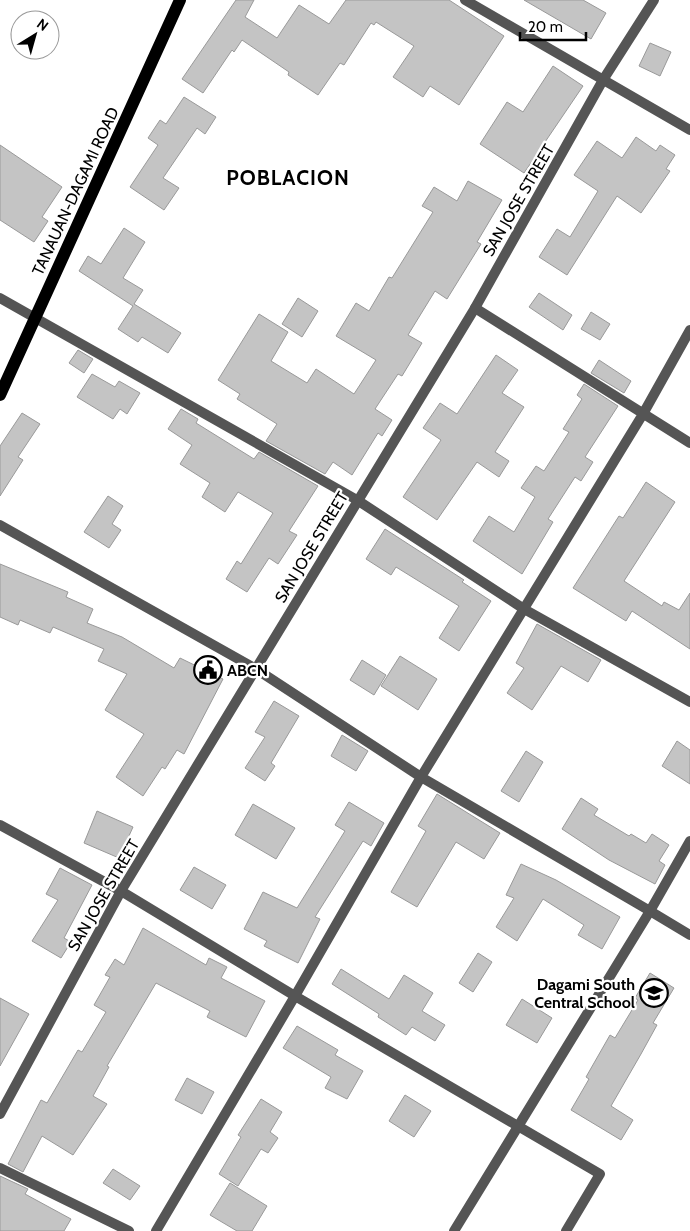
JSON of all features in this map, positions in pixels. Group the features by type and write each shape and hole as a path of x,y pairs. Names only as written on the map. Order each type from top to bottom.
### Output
{"main road":[{"name":"TANAUAN-DAGAMI ROAD","path":"0,395 180,0"}],"street":[{"path":"465,0 690,130"},
{"name":"SAN JOSE STREET","path":"0,1114 121,891 475,308 603,80 654,0"},
{"path":"0,298 35,316 357,500 524,609 690,702"},
{"path":"475,308 690,443"},
{"path":"156,1231 295,996 421,777 643,414 690,330"},
{"path":"0,525 256,669 421,777 690,935"},
{"path":"0,824 121,891 295,996 600,1174 566,1231"},
{"path":"454,1231 650,910 690,841"},
{"path":"0,1168 129,1231"}],"building":[{"path":"236,0 254,0 245,17 277,38 299,5 329,24 346,0 449,0 504,36 459,105 430,86 423,97 393,77 414,46 376,22 374,25 371,23 344,65 340,63 318,95 288,75 289,72 242,40 234,52 232,50 203,93 182,79"},
{"path":"524,0 583,0 606,13 591,39"},
{"path":"650,43 671,52 660,76 639,66"},
{"path":"553,66 583,86 524,173 480,144 507,102 523,112"},
{"path":"184,97 216,117 205,134 197,128 163,178 179,188 164,210 130,187 158,145 148,138 160,120 166,124"},
{"path":"636,137 656,151 660,145 675,155 666,169 670,171 641,213 617,196 567,275 539,257 557,229 570,237 598,191 574,175 597,141 622,158"},
{"path":"0,145 62,187 42,217 48,221 34,242 0,220"},
{"path":"468,181 502,200 477,242 481,244 447,299 435,291 408,335 422,343 402,376 398,374 375,409 392,420 382,436 378,433 352,475 333,462 325,474 266,441 277,424 237,399 240,394 218,380 259,314 288,332 271,361 307,383 316,369 354,394 376,360 336,336 356,303 369,311 389,277 392,278 433,212 422,206 434,187 457,201"},
{"path":"124,228 145,242 123,278 143,290 134,304 181,333 168,353 142,337 138,342 118,329 133,306 79,271 88,256 101,264"},
{"path":"539,293 572,315 563,330 529,307"},
{"path":"298,298 318,311 302,337 282,324"},
{"path":"591,312 610,324 600,340 581,329"},
{"path":"78,350 93,359 84,373 69,363"},
{"path":"496,355 518,370 502,393 524,407 495,452 509,461 499,477 477,462 437,520 403,497 441,440 423,428 440,403 457,414"},
{"path":"599,360 631,381 624,393 591,373"},
{"path":"92,374 115,387 119,381 140,393 127,414 120,409 113,419 77,397"},
{"path":"584,384 618,406 585,457 593,462 581,481 575,477 548,519 553,522 522,574 473,541 489,516 514,532 535,497 521,488 536,466 544,471 569,432 563,429 582,399 577,395"},
{"path":"181,409 198,419 196,423 254,459 259,452 318,486 289,531 297,535 278,564 269,558 247,592 226,579 237,561 241,564 273,513 238,492 225,512 202,497 210,483 180,464 192,445 168,429"},
{"path":"22,413 40,424 18,457 23,460 0,496 0,446"},
{"path":"646,482 675,502 624,581 662,606 664,602 679,610 690,593 690,649 632,611 626,621 573,588 619,516 623,518"},
{"path":"108,496 123,506 112,524 121,530 109,548 84,532"},
{"path":"385,529 464,580 462,582 491,601 459,651 439,638 459,606 396,567 391,575 366,559"},
{"path":"0,564 68,592 66,597 93,609 87,623 122,637 174,668 180,658 223,679 184,754 177,750 165,769 162,767 143,796 116,777 144,734 105,710 127,674 98,661 104,649 53,627 50,633 20,620 18,625 0,617"},
{"path":"537,624 601,660 588,682 561,666 532,710 507,693 524,668 516,663"},
{"path":"400,656 437,679 418,710 381,686"},
{"path":"362,660 386,675 374,695 350,680"},
{"path":"274,701 299,716 271,763 275,766 265,781 245,768 265,737 255,732"},
{"path":"342,735 368,751 356,771 331,756"},
{"path":"677,741 690,750 690,784 662,766"},
{"path":"526,751 543,762 519,802 501,791"},
{"path":"437,794 500,833 484,859 456,842 417,907 391,892 426,831 418,826"},
{"path":"581,798 598,809 594,815 629,836 631,834 646,843 652,834 669,845 659,861 665,865 655,884 609,860 562,829"},
{"path":"349,802 384,823 371,846 363,841 315,917 320,919 298,963 264,946 267,941 244,929 263,892 297,908 345,831 335,825"},
{"path":"253,804 295,828 276,859 235,835"},
{"path":"97,811 133,827 119,858 84,843"},
{"path":"521,864 556,880 620,917 602,949 578,935 584,925 543,899 517,941 496,927 514,898 506,895"},
{"path":"194,867 226,885 212,909 180,890"},
{"path":"60,868 92,885 64,938 71,942 61,958 32,941 58,900 46,894"},
{"path":"143,928 206,965 209,958 227,967 221,978 265,1001 246,1037 207,1017 210,1011 156,983 107,1066 109,1067 93,1096 107,1104 73,1155 42,1136 23,1172 8,1164 41,1100 47,1103 78,1050 82,1052 106,1012 94,1005 110,977 105,975 115,959 124,965"},
{"path":"478,953 492,962 473,992 459,983"},
{"path":"341,969 389,999 404,975 433,993 422,1011 445,1025 435,1041 412,1027 406,1035 378,1017 379,1014 332,984"},
{"path":"650,973 674,988 653,1023 657,1025 611,1106 633,1120 621,1140 571,1110 589,1079 586,1077 610,1035 615,1038 638,1000 635,998"},
{"path":"0,998 29,1014 0,1066"},
{"path":"522,999 552,1018 537,1043 506,1025"},
{"path":"297,1026 338,1050 335,1055 363,1071 347,1099 325,1088 331,1077 283,1048"},
{"path":"187,1078 214,1092 202,1114 175,1100"},
{"path":"405,1095 431,1111 414,1137 389,1121"},
{"path":"261,1099 282,1112 270,1132 278,1138 268,1153 261,1149 238,1186 219,1174 241,1137 238,1135"},
{"path":"113,1169 140,1186 130,1200 103,1183"},
{"path":"0,1176 28,1189 25,1194 71,1219 64,1231 0,1231"},
{"path":"230,1183 267,1206 252,1231 237,1231 210,1215"}],"place":[{"name":"ABCN","path":"208,670"},
{"name":"Dagami South Central School","path":"654,993"}],"district":[{"name":"POBLACION","path":"288,178"}]}
